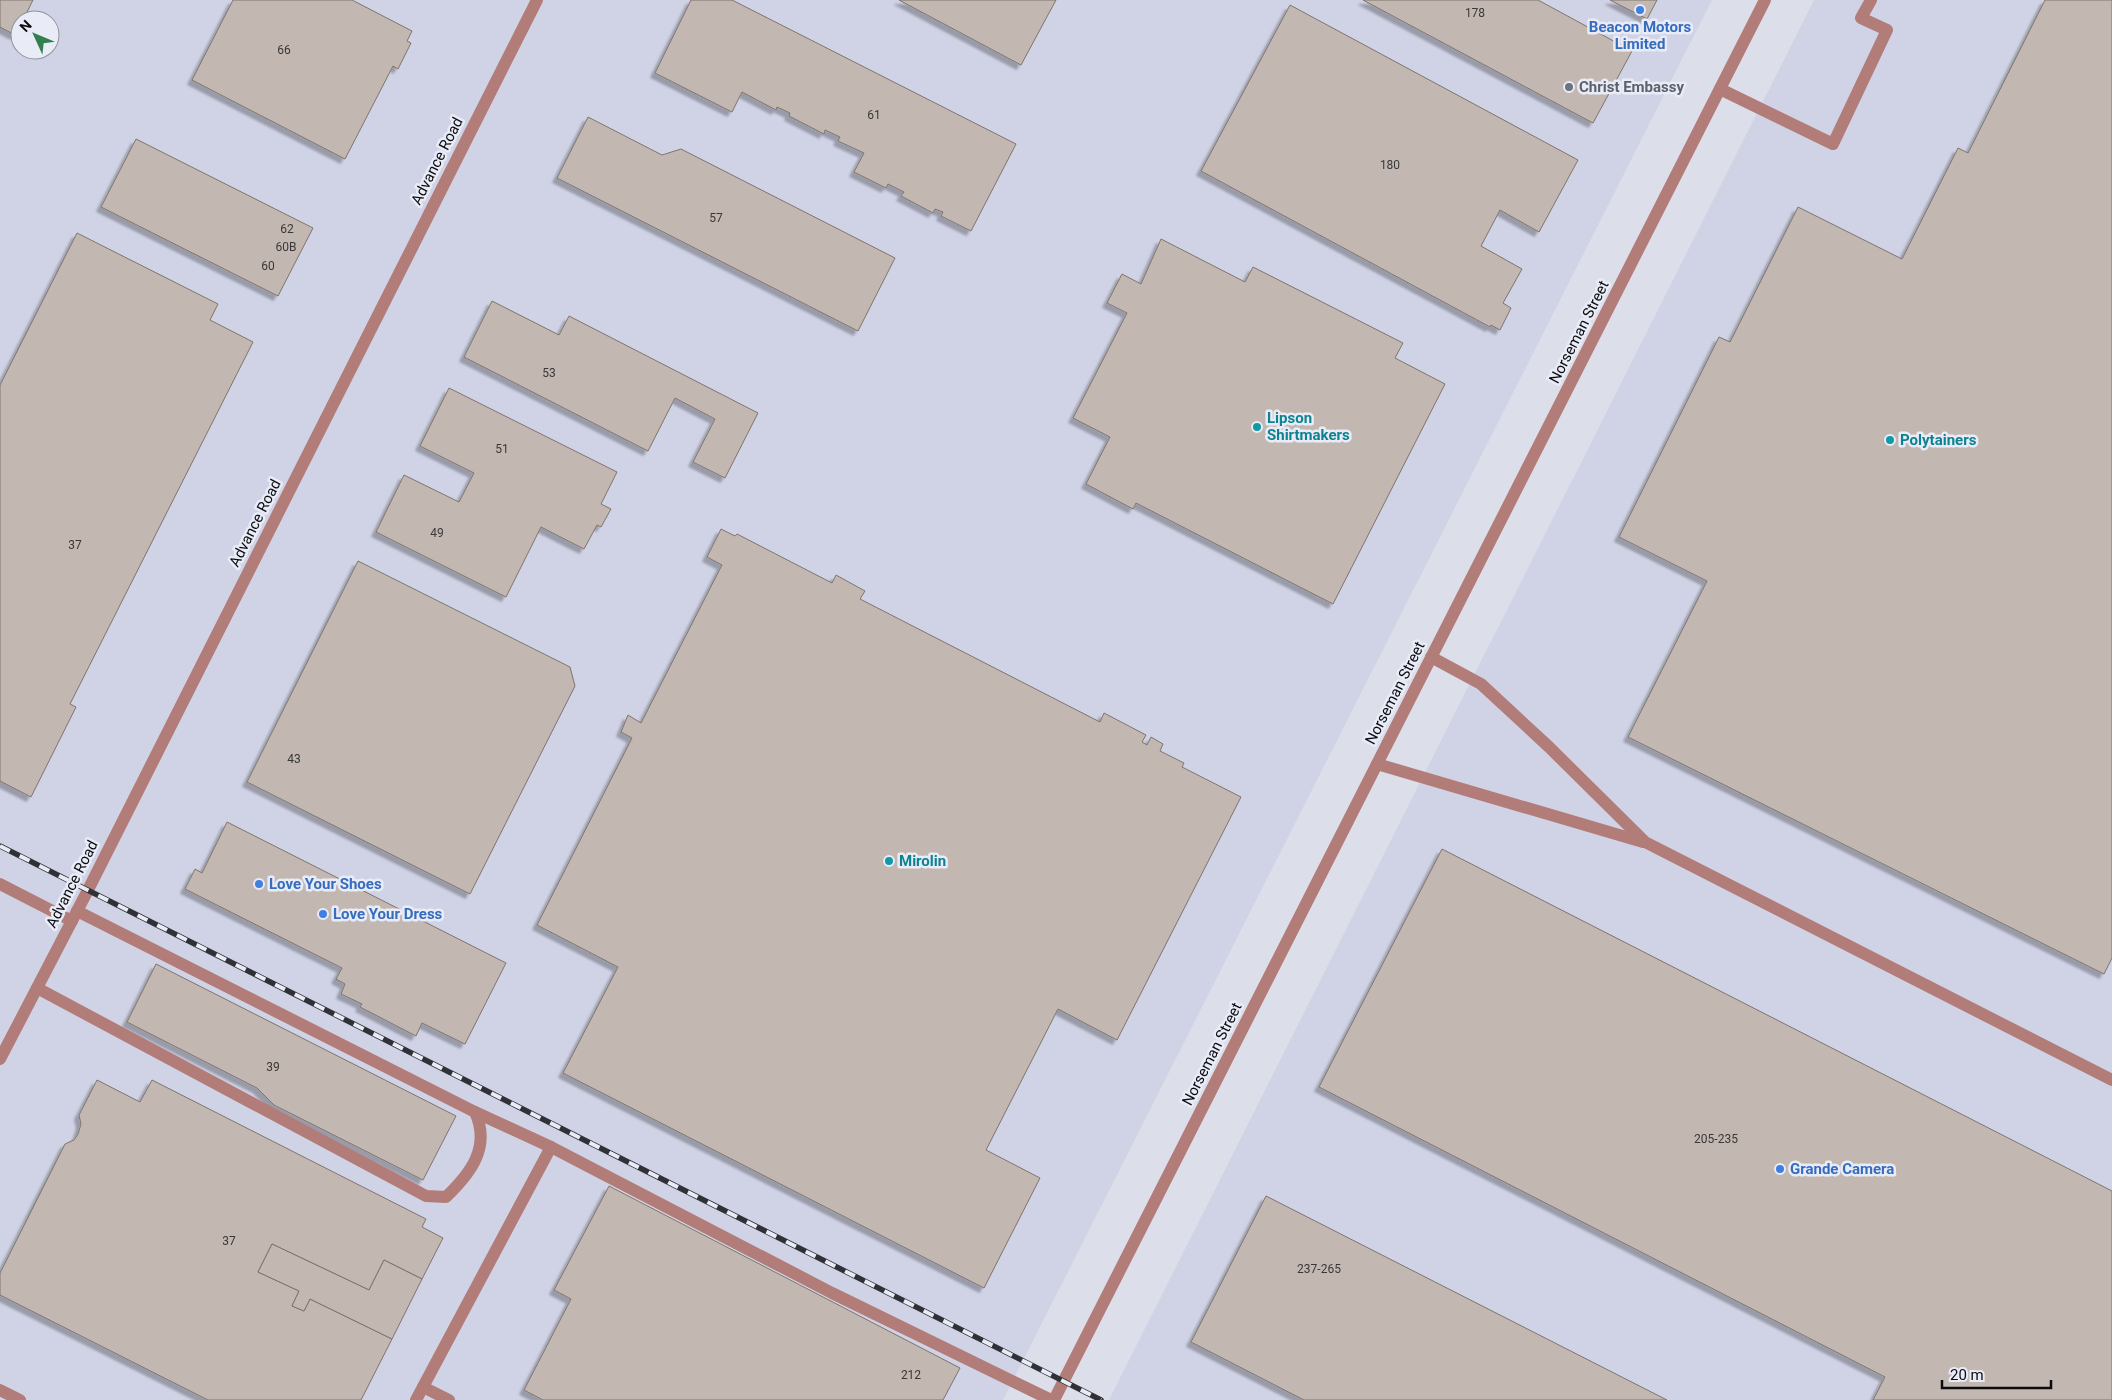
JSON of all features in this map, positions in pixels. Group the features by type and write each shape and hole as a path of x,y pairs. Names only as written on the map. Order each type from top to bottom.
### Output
{"street":[{"name":"Advance Road","path":"0,1059 537,0"},
{"name":"Norseman Street","path":"1053,1400 1765,0"},
{"path":"1720,89 1833,144 1887,30 1861,18 1871,0"},
{"path":"1431,657 1481,684 1549,747 1645,842"},
{"path":"1377,764 1645,842 2112,1080"},
{"path":"0,884 74,916 551,1147 832,1293 1053,1400"},
{"path":"36,988 426,1196 446,1197 465,1179 477,1160 482,1125 476,1112"},
{"path":"416,1400 551,1147"},
{"path":"423,1387 449,1400"},
{"path":"0,1390 20,1400"}],"shaded area":[{"path":"0,0 1712,0 1003,1400 0,1400"},
{"path":"1814,0 2112,0 2112,1400 1109,1400"}],"building":[{"path":"0,0 33,0 28,10 10,10 10,32 0,27"},
{"path":"233,0 352,0 412,31 407,41 411,43 398,69 393,66 345,159 192,80"},
{"path":"691,0 732,0 1016,144 971,231 941,216 943,212 935,209 933,213 901,196 904,192 888,184 886,188 854,172 864,153 838,141 840,137 825,130 824,134 789,116 790,113 777,107 776,110 742,92 732,112 655,73"},
{"path":"899,0 1056,0 1021,65"},
{"name":"Christ Embassy","path":"1363,0 1538,0 1632,51 1593,123"},
{"name":"Beacon Motors Limited","path":"1610,0 1657,0 1647,19"},
{"name":"Polytainers","path":"2045,0 2112,0 2112,958 2104,974 1628,737 1707,581 1619,537 1719,337 1730,342 1798,207 1902,259 1958,148 1968,153"},
{"path":"1290,5 1578,160 1539,232 1500,210 1481,246 1522,269 1503,303 1511,308 1500,330 1491,325 1490,327 1201,171"},
{"path":"588,117 662,155 681,149 895,258 858,331 557,178"},
{"path":"136,139 313,228 278,296 101,207"},
{"path":"77,233 218,304 210,320 253,342 70,704 76,707 31,797 0,781 0,385"},
{"name":"Lipson Shirtmakers","path":"1161,239 1245,282 1253,267 1403,343 1395,358 1445,384 1333,604 1136,503 1133,509 1086,484 1110,437 1073,418 1127,313 1107,303 1122,274 1141,284"},
{"path":"492,301 559,335 569,316 758,413 725,478 693,462 715,419 675,398 648,451 464,357"},
{"path":"449,388 617,472 601,504 611,509 601,527 597,525 584,549 541,527 506,597 376,532 404,475 459,502 474,473 420,446"},
{"name":"Mirolin","path":"721,529 735,536 737,534 832,583 836,575 865,591 860,599 1100,722 1104,713 1146,735 1142,742 1147,745 1151,737 1163,744 1160,751 1184,763 1182,767 1241,797 1117,1040 1058,1009 986,1150 1040,1178 984,1288 563,1073 618,967 537,925 632,738 621,732 628,715 641,723 722,565 707,557"},
{"path":"358,561 570,667 575,686 470,894 247,782"},
{"path":"227,822 506,963 465,1044 422,1023 416,1036 360,1007 362,1004 341,994 345,984 336,979 342,968 185,889 195,869 202,873"},
{"path":"1442,849 2112,1191 2112,1400 1873,1400 1885,1377 1319,1087"},
{"path":"156,964 456,1116 423,1180 274,1105 257,1088 127,1022"},
{"path":"97,1080 140,1102 152,1080 426,1219 422,1227 443,1238 422,1279 384,1260 369,1290 272,1244 258,1272 299,1291 292,1306 304,1311 310,1299 392,1339 361,1400 208,1400 0,1295 0,1273 65,1144 74,1140 78,1134 81,1124 79,1115"},
{"path":"609,1186 960,1368 943,1400 543,1400 524,1390 571,1299 554,1290"},
{"path":"1266,1196 1667,1400 1304,1400 1191,1342"},
{"path":"272,1244 369,1290 384,1260 422,1279 392,1339 310,1299 304,1311 292,1306 299,1291 258,1272"}],"railway":[{"path":"0,846 1101,1400"}],"place":[{"name":"Beacon Motors Limited","path":"1640,10"},
{"name":"Christ Embassy","path":"1569,87"},
{"name":"Lipson Shirtmakers","path":"1257,427"},
{"name":"Polytainers","path":"1890,440"},
{"name":"Mirolin","path":"889,861"},
{"name":"Love Your Shoes","path":"259,884"},
{"name":"Love Your Dress","path":"323,914"},
{"name":"Grande Camera","path":"1780,1169"}]}
